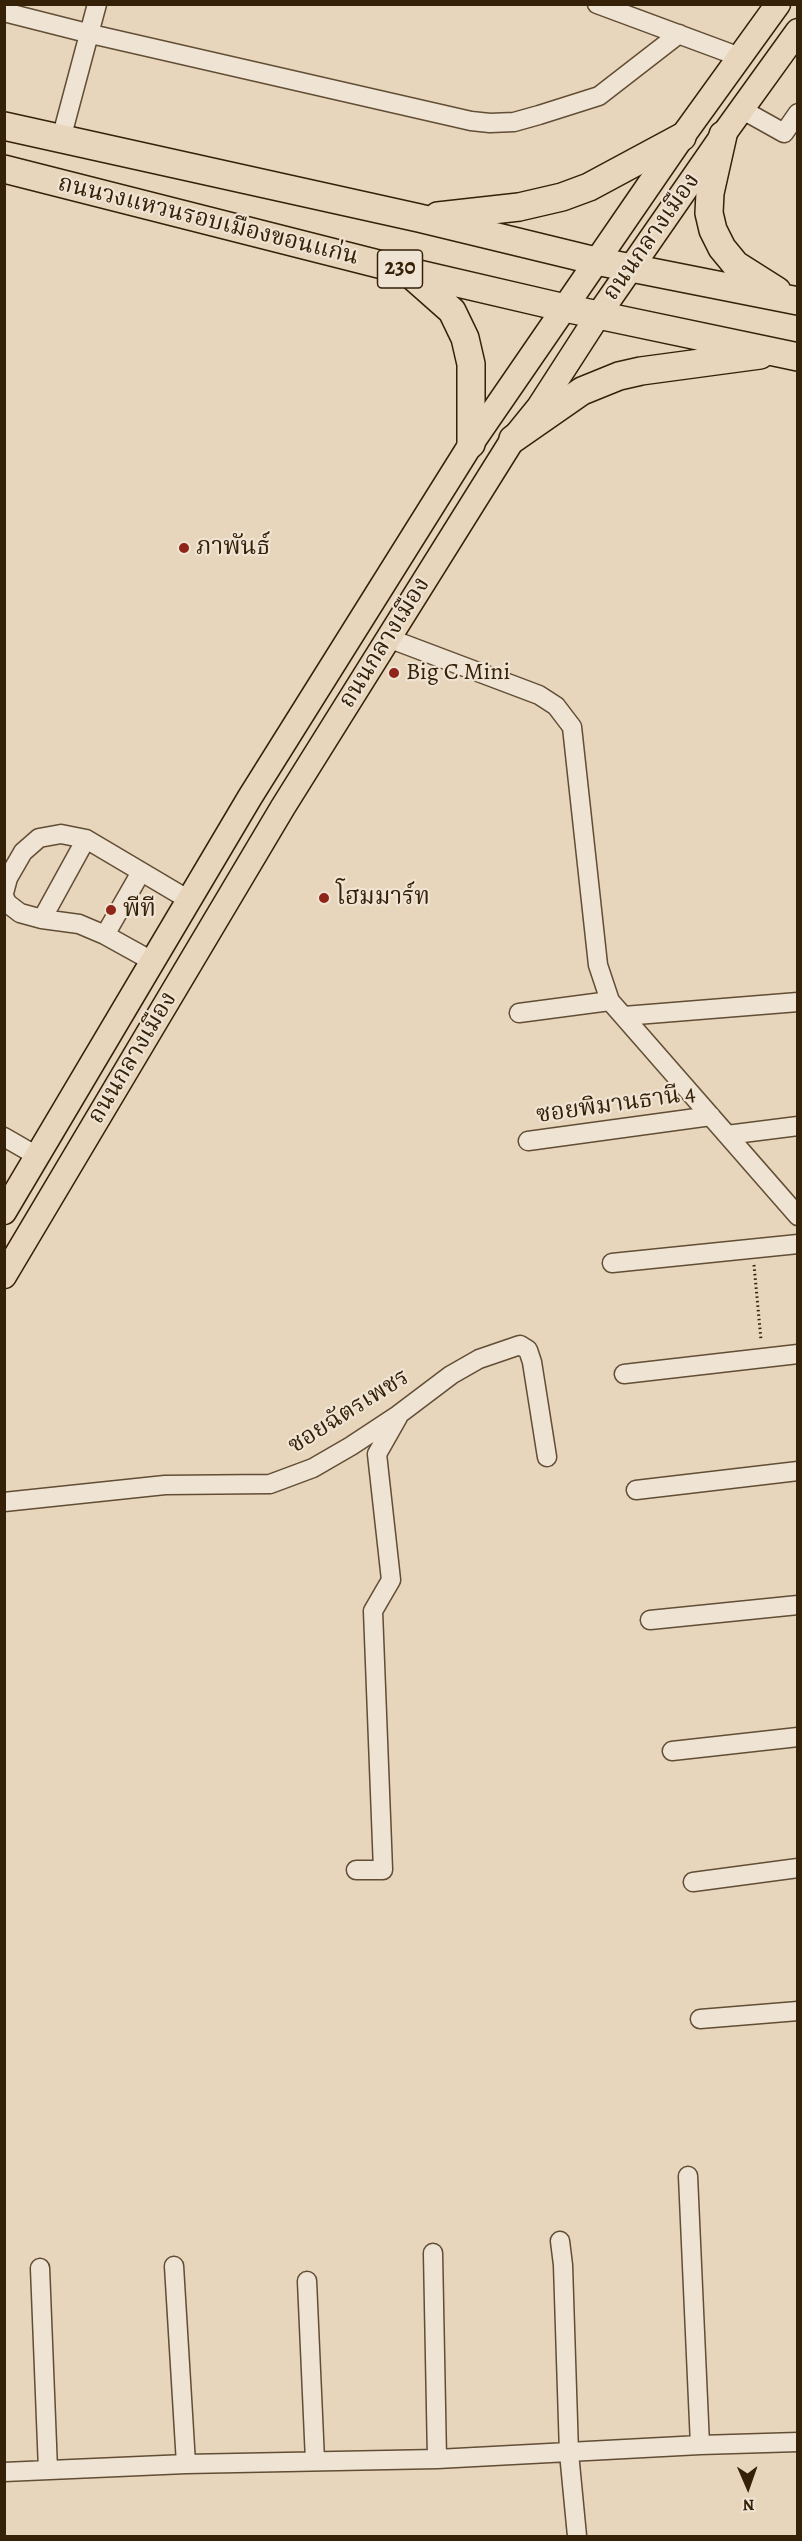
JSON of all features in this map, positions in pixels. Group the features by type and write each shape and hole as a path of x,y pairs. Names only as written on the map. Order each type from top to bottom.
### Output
{"highway":[{"path":"732,122 710,193 709,213 713,230 722,249 735,265 795,301"},
{"name":"ถนนวงแหวนรอบเมืองขอนแก่น","path":"4,126 419,218 597,261 795,301"},
{"path":"419,218 519,207 562,198 589,187 682,137"},
{"name":"ถนนวงแหวนรอบเมืองขอนแก่น","path":"4,169 406,271 565,308 788,354"},
{"path":"406,271 452,311 465,338 471,364 471,444"},
{"path":"513,439 582,391 619,376 641,370 788,354"}],"main road":[{"name":"ถนนกลางเมือง","path":"4,1212 250,797 471,444 682,137 778,4"},
{"name":"ถนนกลางเมือง","path":"4,1276 216,917 513,439 539,407 732,122 798,31"},
{"path":"189,900 216,917"}],"street":[{"path":"61,139 91,34 97,4"},
{"path":"597,4 740,57"},
{"path":"4,12 91,34 490,123 514,122 539,116 599,96 679,34"},
{"path":"732,122 784,132 798,113"},
{"path":"388,638 539,695 556,706 572,727 598,965 610,1000 798,1216"},
{"path":"152,962 105,935 79,924 42,919 20,913 7,903 4,895 8,878 23,852 39,838 60,834 86,839 189,900"},
{"path":"42,919 86,839"},
{"path":"105,935 141,872"},
{"path":"519,1013 610,1000"},
{"path":"624,1016 798,1002"},
{"name":"ซอยพิมานธานี 4","path":"528,1141 711,1116"},
{"path":"727,1135 798,1126"},
{"path":"4,1137 38,1156"},
{"path":"612,1263 798,1244"},
{"name":"ซอยฉัตรเพชร","path":"4,1502 165,1485 270,1484 313,1468 398,1415 451,1375 479,1359 520,1345 528,1350 532,1362 547,1457"},
{"path":"624,1374 798,1354"},
{"path":"356,1870 383,1870 373,1611 391,1580 377,1454 398,1415"},
{"path":"636,1490 798,1471"},
{"path":"650,1620 798,1605"},
{"path":"672,1751 798,1737"},
{"path":"693,1882 798,1868"},
{"path":"700,2019 798,2011"},
{"path":"688,2176 700,2445"},
{"path":"560,2241 563,2265 569,2453 577,2536"},
{"path":"433,2253 437,2459"},
{"path":"174,2266 186,2464"},
{"path":"40,2268 48,2470"},
{"path":"308,2281 315,2460"},
{"path":"4,2472 315,2460 437,2459 798,2442"}],"path":[{"path":"753,1249 763,1358"}],"place":[{"name":"ภาพันธ์","path":"184,548"},
{"name":"Big C Mini","path":"394,673"},
{"name":"โฮมมาร์ท","path":"324,898"},
{"name":"พีที","path":"111,910"}]}
